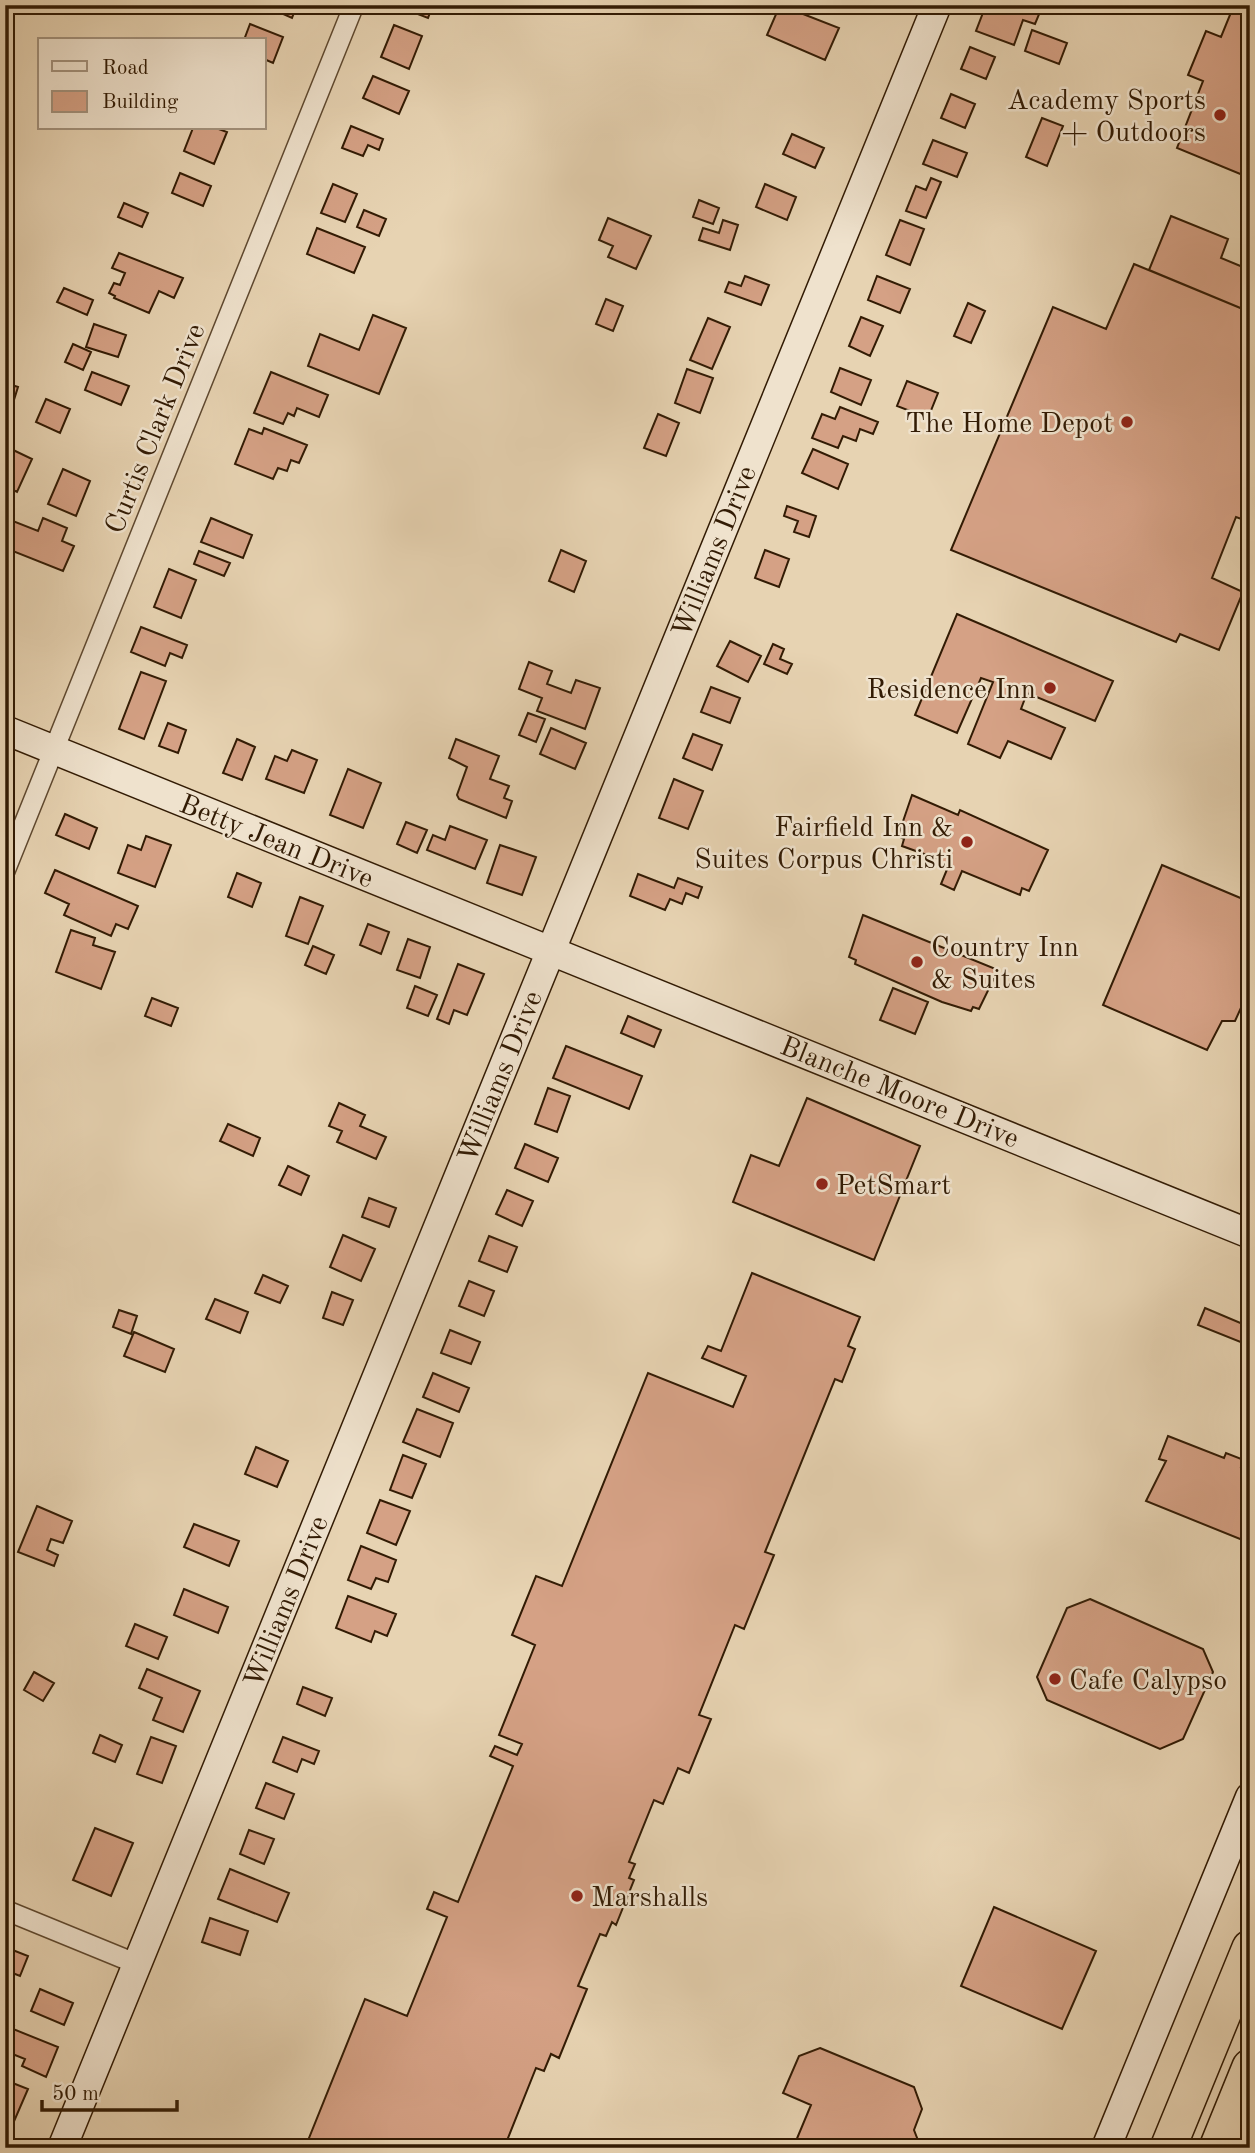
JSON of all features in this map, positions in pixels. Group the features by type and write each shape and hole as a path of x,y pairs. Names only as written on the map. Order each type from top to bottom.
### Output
{"highway":[{"path":"1168,2148 1250,1948"},
{"path":"1217,2148 1250,2067"}],"street":[{"name":"Curtis Clark Drive","path":"5,871 354,5"},
{"name":"Williams Drive","path":"62,2148 937,5"},
{"name":"Betty Jean Drive","path":"5,730 549,951"},
{"name":"Blanche Moore Drive","path":"549,951 1250,1234"},
{"path":"1106,2148 1250,1797"},
{"path":"5,1910 137,1964"}],"building":[{"path":"263,5 297,5 292,18"},
{"path":"403,5 433,5 428,18 402,8"},
{"path":"780,5 839,28 825,60 767,35"},
{"path":"986,5 1028,5 1040,12 1035,24 1023,20 1014,45 976,31"},
{"name":"Academy Sports + Outdoors","path":"1234,5 1250,5 1250,178 1177,148 1203,81 1188,75 1206,31 1221,37"},
{"path":"250,24 283,37 273,63 266,60 266,38 245,38"},
{"path":"394,25 422,36 409,69 381,57"},
{"path":"1032,30 1067,43 1059,64 1025,51"},
{"path":"970,47 995,57 986,79 961,69"},
{"path":"373,76 409,91 399,114 363,98"},
{"path":"951,94 975,104 965,128 941,118"},
{"path":"1042,118 1063,126 1047,166 1026,157"},
{"path":"351,126 383,139 379,150 368,145 363,156 342,148"},
{"path":"192,130 227,132 214,164 184,151"},
{"path":"792,134 824,148 815,168 783,154"},
{"path":"933,140 967,153 957,177 923,164"},
{"path":"180,173 211,186 203,206 172,193"},
{"path":"931,178 941,182 926,218 906,211 916,186 926,190"},
{"path":"333,184 357,194 345,222 321,213"},
{"path":"765,184 796,197 787,220 756,207"},
{"path":"699,200 719,208 713,224 693,217"},
{"path":"124,203 148,213 142,227 118,217"},
{"path":"364,210 386,219 379,236 357,227"},
{"path":"1171,216 1228,239 1221,258 1250,270 1250,312 1149,270"},
{"path":"608,218 651,236 636,269 608,257 613,246 599,240"},
{"path":"723,220 738,225 730,250 699,240 703,228 719,233"},
{"path":"900,220 924,229 910,265 886,255"},
{"path":"317,228 365,247 354,273 307,254"},
{"path":"119,253 183,278 174,298 159,291 149,313 114,298 115,296 109,293 114,283 120,285 125,273 112,268"},
{"name":"The Home Depot","path":"1134,264 1250,312 1250,514 1247,521 1236,517 1212,578 1243,592 1219,650 1180,634 1176,642 951,550 1053,307 1106,329"},
{"path":"745,276 769,285 761,305 725,292 729,282 741,286"},
{"path":"877,276 910,289 900,313 868,300"},
{"path":"64,288 93,300 87,315 57,302"},
{"path":"606,299 623,306 613,331 596,324"},
{"path":"968,303 985,311 971,343 954,336"},
{"path":"373,315 406,328 379,394 308,366 320,334 359,350"},
{"path":"861,317 883,326 870,356 849,346"},
{"path":"708,318 730,327 712,369 690,360"},
{"path":"94,324 126,335 118,357 86,347"},
{"path":"73,344 91,352 83,370 65,362"},
{"path":"840,368 871,380 861,405 831,392"},
{"path":"687,369 713,378 700,413 675,403"},
{"path":"92,372 129,386 121,405 85,390"},
{"path":"271,372 328,395 319,417 297,408 294,416 288,413 283,424 254,413"},
{"path":"907,381 938,393 928,418 897,406"},
{"path":"5,383 18,387 13,403 5,401"},
{"path":"46,399 70,409 60,433 36,422"},
{"path":"840,407 878,422 873,434 860,429 856,441 843,436 838,448 812,438 822,414 835,419"},
{"path":"658,414 679,423 666,456 644,448"},
{"path":"264,428 307,445 299,463 291,460 287,471 278,468 273,479 235,464 249,429 262,434"},
{"path":"9,448 32,459 17,492 5,486 5,456"},
{"path":"813,449 848,464 838,489 802,473"},
{"path":"63,469 90,481 76,516 48,504"},
{"path":"787,506 816,516 809,537 794,532 798,521 784,516"},
{"path":"43,518 67,528 62,541 74,546 63,571 5,548 13,521 38,531"},
{"path":"211,518 252,535 243,558 201,542"},
{"path":"561,550 586,561 574,592 549,581"},
{"path":"765,550 789,559 779,587 755,578"},
{"path":"199,551 230,563 224,576 194,564"},
{"path":"169,569 196,580 181,618 154,607"},
{"name":"Residence Inn","path":"957,614 1113,681 1095,721 1027,693 1021,709 1065,728 1051,759 1008,741 1000,758 968,744 993,682 981,678 957,733 915,715"},
{"path":"141,627 187,645 182,658 170,653 165,666 131,652"},
{"path":"730,641 761,656 748,682 717,666"},
{"path":"773,644 784,649 780,659 792,664 787,674 764,664"},
{"path":"529,662 552,671 547,684 571,693 576,680 600,688 585,729 537,711 542,698 519,689"},
{"path":"141,672 166,681 144,739 119,729"},
{"path":"711,687 740,698 730,723 701,712"},
{"path":"528,713 545,719 536,742 519,735"},
{"path":"168,723 186,730 178,753 159,746"},
{"path":"551,728 586,743 575,769 540,754"},
{"path":"693,734 722,745 712,770 683,758"},
{"path":"237,739 255,747 242,780 223,773"},
{"path":"456,739 499,756 490,779 509,786 504,798 512,801 506,818 459,799 457,795 467,767 449,758"},
{"path":"292,750 317,760 304,793 266,779 275,756 287,761"},
{"path":"348,769 381,783 363,828 330,815"},
{"path":"674,779 703,791 688,829 659,818"},
{"name":"Fairfield Inn & Suites Corpus Christi","path":"912,795 958,815 960,810 1048,850 1029,891 1022,888 1020,895 962,871 954,890 941,884 948,867 939,863 941,860 902,846 904,839 898,836"},
{"path":"65,814 97,828 89,849 56,835"},
{"path":"406,822 427,830 417,853 397,844"},
{"path":"450,826 487,840 475,869 427,850 433,835 445,840"},
{"path":"146,836 171,845 155,887 118,873 128,845 141,850"},
{"path":"500,845 536,857 522,895 487,883"},
{"path":"1162,865 1250,902 1250,988 1235,1021 1222,1021 1207,1050 1103,1005"},
{"path":"55,870 138,906 128,929 116,924 111,936 64,915 69,904 45,893"},
{"path":"237,873 261,883 252,907 228,897"},
{"path":"638,874 674,888 678,878 702,887 698,898 686,893 682,904 670,899 665,910 630,896"},
{"path":"300,897 323,906 308,944 286,936"},
{"name":"Country Inn & Suites","path":"863,915 998,970 979,1009 973,1007 971,1011 942,1002 855,964 856,960 849,957"},
{"path":"368,924 389,932 381,954 360,945"},
{"path":"71,930 95,938 93,945 115,952 101,989 56,972"},
{"path":"408,939 430,947 420,978 397,970"},
{"path":"313,946 334,955 326,974 305,965"},
{"path":"458,964 484,974 467,1015 454,1010 449,1024 437,1019"},
{"path":"415,986 437,995 428,1016 407,1008"},
{"path":"893,988 928,1002 915,1034 880,1020"},
{"path":"152,998 178,1008 171,1026 145,1016"},
{"path":"628,1016 661,1030 654,1047 621,1033"},
{"path":"566,1046 642,1076 629,1109 553,1078"},
{"path":"548,1088 570,1096 557,1132 535,1124"},
{"name":"PetSmart","path":"807,1098 920,1146 874,1260 733,1202 751,1155 779,1166"},
{"path":"339,1103 365,1115 360,1126 386,1137 376,1159 337,1142 342,1131 329,1126"},
{"path":"228,1124 260,1138 253,1156 220,1141"},
{"path":"525,1144 558,1158 548,1182 515,1168"},
{"path":"288,1166 309,1176 301,1195 279,1185"},
{"path":"507,1190 533,1201 522,1226 496,1214"},
{"path":"369,1198 396,1208 389,1227 362,1217"},
{"path":"343,1235 375,1249 361,1281 330,1267"},
{"path":"489,1236 517,1247 507,1272 479,1261"},
{"path":"752,1273 860,1317 848,1346 855,1349 842,1382 835,1379 765,1552 774,1555 744,1629 735,1625 699,1715 711,1719 689,1773 678,1768 663,1804 654,1800 629,1862 635,1864 629,1878 634,1880 616,1925 612,1922 606,1936 600,1934 578,1986 587,1989 559,2058 551,2054 544,2071 536,2068 504,2148 305,2148 365,1999 407,2016 447,1917 427,1909 434,1892 458,1902 513,1766 490,1756 495,1746 517,1755 522,1744 499,1735 535,1645 512,1635 536,1576 562,1586 648,1373 733,1407 746,1376 702,1358 708,1346 721,1351"},
{"path":"263,1275 288,1286 280,1303 255,1293"},
{"path":"469,1281 494,1291 484,1316 459,1306"},
{"path":"332,1292 353,1300 343,1325 323,1318"},
{"path":"215,1299 248,1312 240,1333 206,1319"},
{"path":"1205,1308 1250,1327 1243,1343 1198,1325"},
{"path":"119,1310 137,1316 131,1334 113,1327"},
{"path":"450,1330 480,1342 471,1364 441,1353"},
{"path":"134,1332 174,1349 165,1372 124,1356"},
{"path":"433,1373 469,1388 459,1412 423,1397"},
{"path":"417,1409 453,1423 440,1457 403,1442"},
{"path":"1168,1436 1224,1458 1226,1453 1244,1460 1241,1467 1250,1471 1250,1543 1146,1501 1166,1461 1159,1459"},
{"path":"256,1447 288,1461 277,1487 245,1474"},
{"path":"403,1455 426,1464 412,1498 390,1490"},
{"path":"380,1500 410,1511 396,1545 367,1533"},
{"path":"37,1506 72,1521 63,1543 51,1539 47,1550 58,1555 54,1566 18,1552"},
{"path":"194,1524 239,1541 229,1566 184,1547"},
{"path":"361,1546 396,1560 388,1582 376,1578 371,1589 348,1580"},
{"path":"184,1589 228,1607 218,1633 174,1615"},
{"path":"348,1596 396,1614 387,1636 375,1631 371,1642 336,1628"},
{"path":"1090,1599 1203,1649 1213,1672 1183,1739 1160,1749 1047,1700 1037,1677 1067,1608"},
{"path":"135,1624 167,1637 158,1659 126,1646"},
{"path":"147,1669 200,1691 183,1732 153,1720 162,1698 139,1688"},
{"path":"34,1672 54,1683 43,1701 24,1690"},
{"path":"303,1687 332,1698 325,1716 297,1704"},
{"path":"100,1735 122,1745 115,1762 93,1753"},
{"path":"151,1737 176,1746 162,1783 137,1774"},
{"path":"283,1737 319,1751 314,1764 302,1759 297,1772 273,1762"},
{"path":"266,1783 294,1794 284,1819 256,1808"},
{"path":"95,1828 133,1843 111,1896 73,1880"},
{"path":"249,1830 274,1839 264,1864 240,1854"},
{"path":"230,1869 289,1893 277,1922 218,1899"},
{"path":"994,1907 1096,1951 1062,2029 961,1986"},
{"path":"210,1918 248,1931 240,1955 202,1942"},
{"path":"5,1947 28,1956 20,1976 5,1970"},
{"path":"40,1989 73,2003 64,2025 31,2011"},
{"path":"5,2022 14,2026 13,2029 58,2047 46,2077 22,2066 25,2059 5,2051"},
{"path":"820,2048 914,2087 922,2109 914,2130 921,2148 793,2148 811,2105 783,2093 799,2056"},
{"path":"5,2080 28,2089 9,2133 5,2131"}],"place":[{"name":"Academy Sports + Outdoors","path":"1220,115"},
{"name":"The Home Depot","path":"1127,422"},
{"name":"Residence Inn","path":"1050,688"},
{"name":"Fairfield Inn & Suites Corpus Christi","path":"967,842"},
{"name":"Country Inn & Suites","path":"917,962"},
{"name":"PetSmart","path":"822,1184"},
{"name":"Cafe Calypso","path":"1055,1679"},
{"name":"Marshalls","path":"577,1896"}]}
